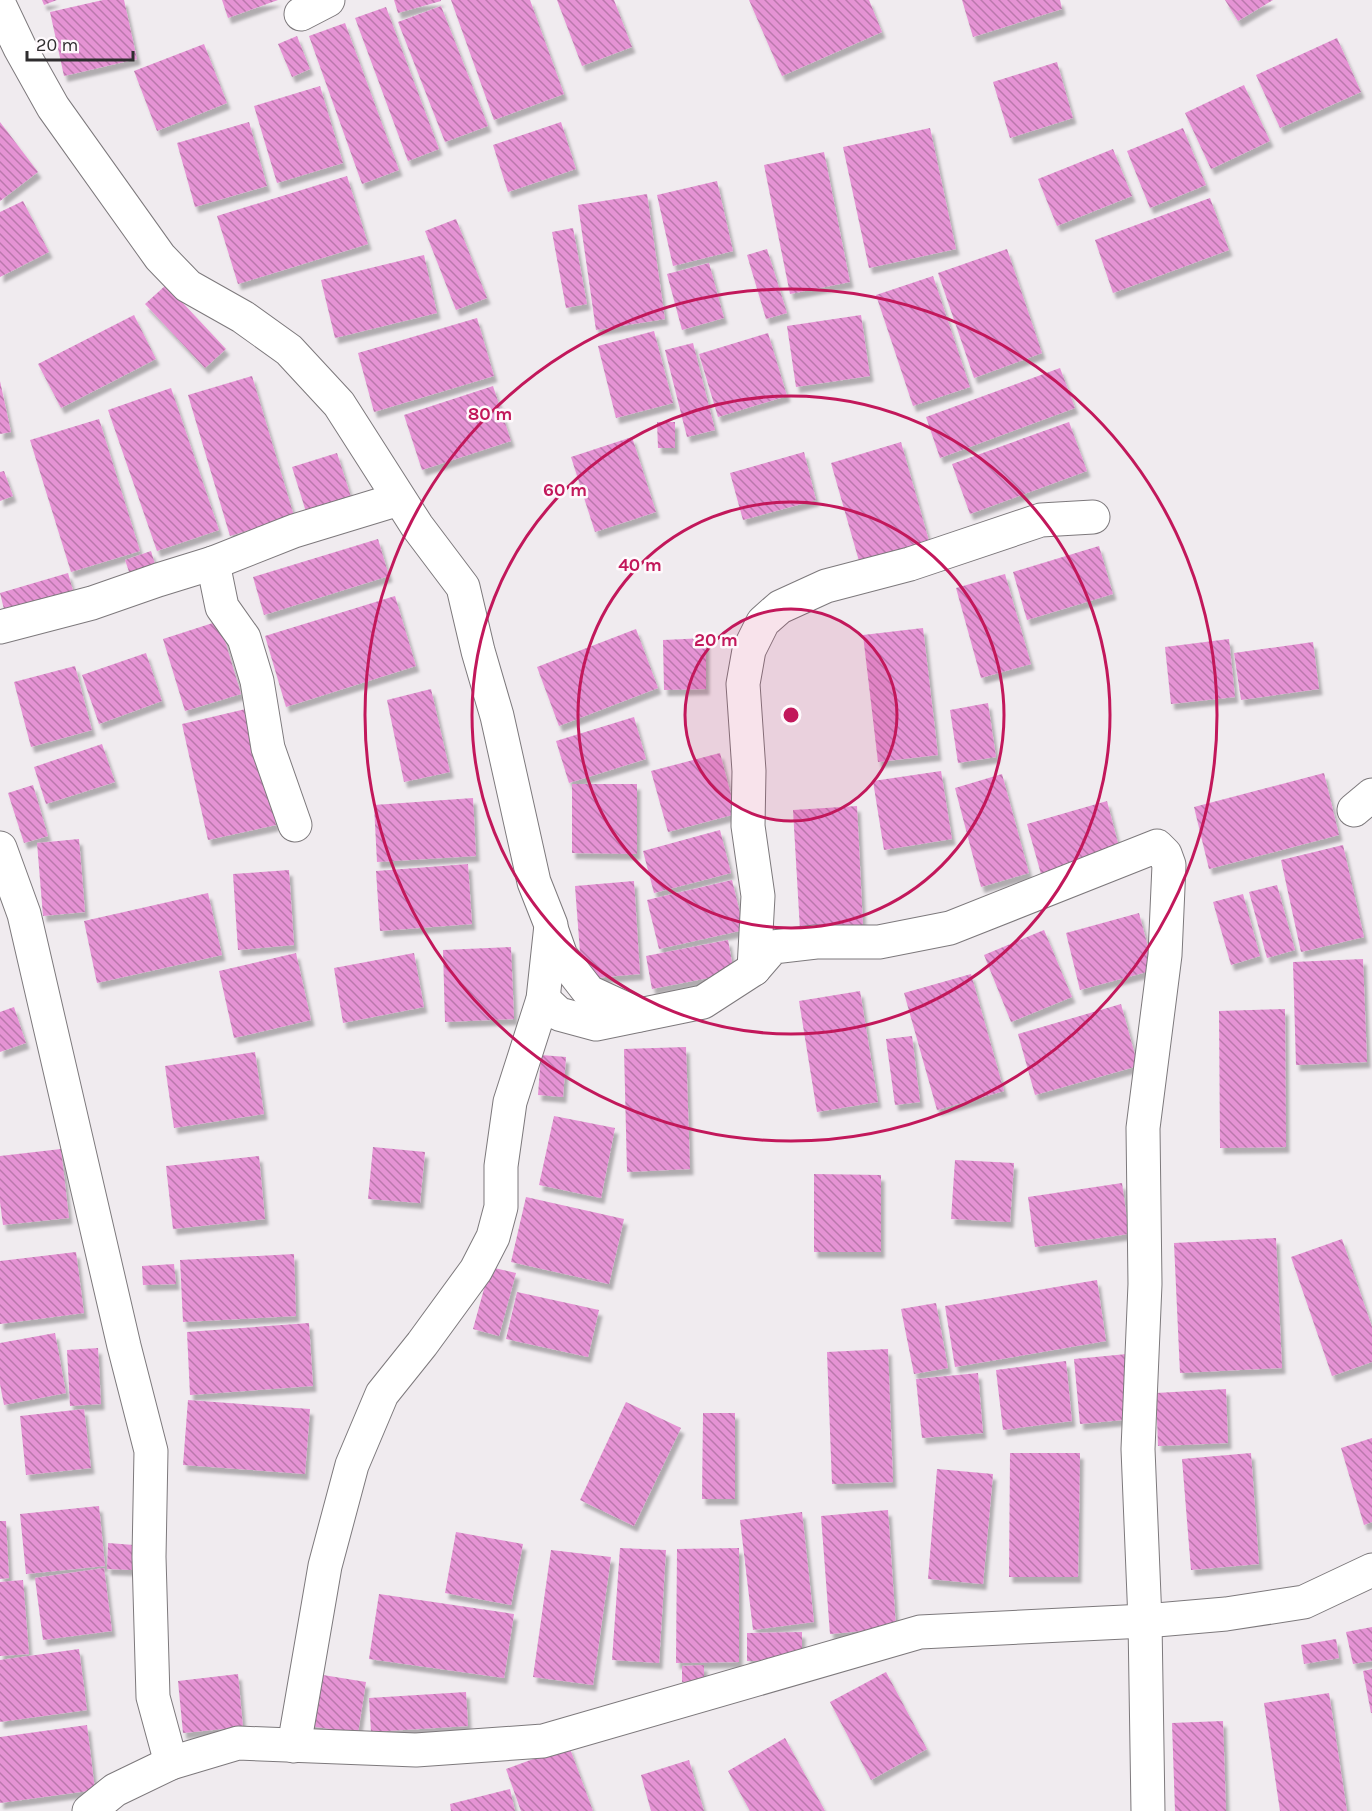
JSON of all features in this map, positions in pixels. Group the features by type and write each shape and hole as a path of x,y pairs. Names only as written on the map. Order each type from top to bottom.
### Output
{"street":[{"path":"0,6 52,107 160,257 188,286 243,317 289,350 339,404 399,498 462,587 497,716 534,882 561,956 589,992 639,1015"},
{"path":"0,627 92,603 213,563 294,531 399,498"},
{"path":"754,969 758,897 748,826 749,771 743,684 749,650 763,622 780,608 826,586 910,564 1041,520 1093,517"},
{"path":"213,563 222,607 244,638 257,681 268,748 295,825"},
{"path":"543,999 559,1014 596,1024 703,1002 754,969 773,947 816,942 879,942 950,928 1157,846 1165,854 1169,865 1165,955 1143,1128 1145,1284 1138,1449 1145,1621 1148,1811"},
{"path":"0,848 24,914 121,1335 151,1451 149,1557 153,1697 171,1763"},
{"path":"294,1746 325,1566 352,1465 382,1394 476,1270 493,1237 501,1207 501,1166 510,1102 543,999 550,925"},
{"path":"89,1811 115,1791 171,1763 238,1743 416,1750 543,1741 920,1632 1145,1621 1226,1614 1304,1602 1372,1570"}],"building":[{"path":"42,0 57,0 44,5"},
{"path":"103,0 124,0 137,59 64,76 50,12"},
{"path":"222,0 278,0 228,18"},
{"path":"394,0 441,0 441,1 398,13"},
{"path":"451,0 530,0 564,94 494,120"},
{"path":"557,0 614,0 632,47 582,66"},
{"path":"749,0 869,0 882,32 782,76"},
{"path":"962,0 1060,0 1062,9 973,37"},
{"path":"1225,0 1273,0 1238,21"},
{"path":"441,6 488,126 445,142 398,22"},
{"path":"386,7 439,149 408,161 355,18"},
{"path":"345,23 399,170 362,184 309,36"},
{"path":"297,36 310,69 292,77 278,44"},
{"path":"1337,38 1361,92 1280,128 1256,75"},
{"path":"204,44 227,103 157,131 134,71"},
{"path":"1057,62 1073,118 1010,138 993,82"},
{"path":"1244,85 1270,141 1211,169 1185,113"},
{"path":"320,86 343,163 277,183 254,106"},
{"path":"0,122 38,172 0,201"},
{"path":"249,122 267,186 195,207 177,143"},
{"path":"561,122 576,169 508,192 493,145"},
{"path":"930,128 956,249 869,268 843,147"},
{"path":"1183,128 1206,185 1150,208 1127,151"},
{"path":"1113,149 1132,196 1057,226 1038,179"},
{"path":"824,152 850,282 790,294 764,165"},
{"path":"347,176 368,244 238,284 217,216"},
{"path":"717,181 733,251 673,266 657,195"},
{"path":"647,194 665,319 596,330 578,205"},
{"path":"1210,198 1229,250 1113,293 1095,240"},
{"path":"23,201 49,252 0,277 0,212"},
{"path":"456,219 487,298 456,310 425,231"},
{"path":"573,228 587,304 566,308 552,232"},
{"path":"767,249 787,313 766,319 747,255"},
{"path":"1007,249 1042,353 974,378 938,273"},
{"path":"424,255 437,313 335,338 321,280"},
{"path":"709,263 724,318 682,330 667,274"},
{"path":"933,276 970,387 913,406 876,295"},
{"path":"166,285 226,349 205,368 145,304"},
{"path":"134,315 156,359 61,408 38,364"},
{"path":"861,315 870,376 796,387 787,326"},
{"path":"477,318 494,376 374,412 358,353"},
{"path":"654,331 673,403 616,418 598,346"},
{"path":"768,333 787,396 718,417 699,354"},
{"path":"693,343 715,430 687,437 665,350"},
{"path":"1060,368 1075,408 940,458 926,417"},
{"path":"252,376 294,516 230,536 188,395"},
{"path":"0,381 11,432 0,434"},
{"path":"493,386 511,441 422,470 404,415"},
{"path":"171,388 219,530 157,551 108,410"},
{"path":"99,419 140,551 71,572 30,440"},
{"path":"657,422 675,422 675,448 658,448"},
{"path":"1069,422 1087,471 970,514 952,464"},
{"path":"632,437 656,512 595,532 571,457"},
{"path":"901,442 929,541 859,561 831,463"},
{"path":"804,452 816,500 743,520 730,473"},
{"path":"337,453 352,500 307,515 292,467"},
{"path":"4,471 13,496 0,501 0,472"},
{"path":"378,539 389,576 264,615 253,577"},
{"path":"1099,546 1113,594 1027,620 1013,572"},
{"path":"151,551 158,574 133,583 125,560"},
{"path":"68,573 76,601 7,621 0,593"},
{"path":"1005,574 1031,664 981,678 956,588"},
{"path":"395,596 416,666 286,707 265,636"},
{"path":"219,621 241,694 185,711 163,639"},
{"path":"923,628 938,755 878,762 863,635"},
{"path":"636,629 658,688 559,726 537,667"},
{"path":"706,638 706,689 664,690 663,640"},
{"path":"1229,639 1235,697 1171,704 1165,647"},
{"path":"1313,642 1319,689 1241,700 1234,653"},
{"path":"146,653 162,701 99,724 82,675"},
{"path":"75,666 92,730 31,747 14,682"},
{"path":"431,689 450,772 404,782 387,700"},
{"path":"988,703 996,757 958,763 950,710"},
{"path":"250,708 276,825 208,840 182,724"},
{"path":"634,717 646,759 569,783 556,741"},
{"path":"102,744 115,782 46,804 34,767"},
{"path":"720,753 736,814 668,832 651,771"},
{"path":"941,771 952,839 884,850 873,781"},
{"path":"1324,773 1339,835 1209,869 1194,807"},
{"path":"1002,774 1029,873 981,887 955,788"},
{"path":"572,784 637,784 637,854 572,853"},
{"path":"33,785 48,836 24,843 8,793"},
{"path":"473,798 476,856 377,862 374,805"},
{"path":"1107,801 1120,851 1041,874 1027,824"},
{"path":"857,806 863,926 800,930 793,810"},
{"path":"720,830 731,873 654,893 643,851"},
{"path":"79,839 85,912 43,916 37,843"},
{"path":"1343,845 1364,937 1301,952 1281,860"},
{"path":"468,864 472,924 380,931 376,871"},
{"path":"289,870 294,945 238,950 233,874"},
{"path":"732,880 744,930 659,949 647,900"},
{"path":"634,881 640,974 582,979 575,886"},
{"path":"1277,885 1295,950 1267,958 1249,892"},
{"path":"208,893 222,955 97,983 84,921"},
{"path":"1243,894 1260,956 1231,965 1213,902"},
{"path":"1139,913 1154,970 1080,990 1066,933"},
{"path":"1044,930 1072,997 1011,1022 984,955"},
{"path":"728,940 734,973 652,989 646,956"},
{"path":"511,947 514,1019 445,1022 443,950"},
{"path":"296,953 311,1020 234,1038 219,971"},
{"path":"414,953 424,1007 343,1023 334,968"},
{"path":"1363,959 1367,1062 1296,1065 1293,962"},
{"path":"971,974 1004,1091 937,1110 904,993"},
{"path":"860,991 878,1102 817,1112 799,1001"},
{"path":"1121,1004 1138,1066 1035,1095 1018,1034"},
{"path":"14,1007 26,1043 0,1052 0,1012"},
{"path":"1285,1009 1286,1147 1220,1148 1219,1011"},
{"path":"912,1036 920,1102 895,1105 886,1039"},
{"path":"686,1047 690,1169 627,1172 624,1049"},
{"path":"255,1052 264,1114 174,1128 165,1066"},
{"path":"541,1055 566,1057 563,1097 538,1095"},
{"path":"554,1116 615,1128 601,1198 539,1185"},
{"path":"373,1147 425,1152 420,1203 368,1199"},
{"path":"61,1149 69,1218 3,1225 0,1202 0,1156"},
{"path":"259,1156 265,1219 173,1229 166,1166"},
{"path":"955,1160 1014,1163 1010,1222 951,1219"},
{"path":"814,1174 881,1175 881,1252 814,1252"},
{"path":"1122,1183 1129,1234 1035,1247 1028,1197"},
{"path":"526,1197 624,1219 609,1284 511,1262"},
{"path":"1276,1238 1282,1368 1180,1373 1174,1243"},
{"path":"1342,1239 1372,1327 1372,1362 1332,1376 1291,1257"},
{"path":"76,1252 84,1313 0,1324 0,1261"},
{"path":"294,1254 296,1316 183,1322 180,1260"},
{"path":"174,1264 176,1284 143,1285 142,1266"},
{"path":"490,1267 516,1273 499,1336 473,1329"},
{"path":"1097,1280 1106,1341 955,1367 945,1306"},
{"path":"517,1292 599,1310 588,1357 506,1339"},
{"path":"936,1303 948,1368 914,1374 901,1309"},
{"path":"309,1323 313,1386 190,1395 187,1332"},
{"path":"55,1333 66,1393 4,1405 0,1384 0,1343"},
{"path":"98,1348 101,1404 70,1406 67,1350"},
{"path":"888,1349 893,1482 832,1484 827,1352"},
{"path":"1127,1354 1133,1419 1080,1424 1074,1359"},
{"path":"1066,1361 1072,1421 1003,1430 996,1370"},
{"path":"978,1373 983,1433 922,1438 916,1379"},
{"path":"1226,1389 1228,1443 1158,1446 1156,1393"},
{"path":"188,1400 310,1409 305,1474 183,1465"},
{"path":"626,1402 681,1428 634,1526 580,1500"},
{"path":"84,1409 91,1468 26,1475 20,1416"},
{"path":"703,1413 735,1413 735,1499 702,1499"},
{"path":"1372,1438 1372,1522 1364,1525 1341,1448"},
{"path":"1010,1453 1080,1453 1078,1577 1009,1577"},
{"path":"1251,1453 1259,1564 1191,1570 1182,1459"},
{"path":"937,1469 993,1474 983,1584 928,1579"},
{"path":"99,1506 105,1566 26,1574 20,1514"},
{"path":"888,1510 896,1628 830,1634 821,1516"},
{"path":"802,1512 814,1622 753,1630 740,1520"},
{"path":"0,1521 6,1521 9,1578 0,1579"},
{"path":"456,1532 523,1544 511,1605 445,1593"},
{"path":"108,1543 134,1545 133,1570 107,1569"},
{"path":"620,1548 666,1550 659,1663 612,1660"},
{"path":"739,1548 739,1662 676,1663 677,1549"},
{"path":"551,1550 611,1557 593,1685 533,1677"},
{"path":"104,1568 112,1631 43,1640 35,1578"},
{"path":"23,1580 29,1654 0,1656 0,1582"},
{"path":"379,1594 514,1614 504,1678 369,1659"},
{"path":"1372,1627 1372,1661 1353,1664 1346,1632"},
{"path":"802,1632 802,1660 747,1661 747,1633"},
{"path":"1336,1639 1339,1658 1304,1664 1301,1645"},
{"path":"79,1649 87,1710 0,1722 0,1660"},
{"path":"704,1665 704,1681 682,1682 682,1666"},
{"path":"1372,1669 1372,1713 1371,1713 1363,1671"},
{"path":"886,1672 927,1749 871,1780 830,1702"},
{"path":"238,1674 243,1727 183,1733 178,1681"},
{"path":"317,1674 366,1682 358,1733 309,1726"},
{"path":"466,1692 468,1726 371,1732 369,1698"},
{"path":"1329,1693 1347,1811 1280,1811 1264,1703"},
{"path":"1223,1721 1226,1811 1175,1811 1172,1723"},
{"path":"87,1725 95,1790 0,1803 0,1737"},
{"path":"785,1738 825,1811 750,1811 728,1771"},
{"path":"569,1746 593,1811 521,1811 506,1769"},
{"path":"689,1760 704,1811 651,1811 641,1775"},
{"path":"510,1789 515,1811 451,1811 450,1804"}]}
